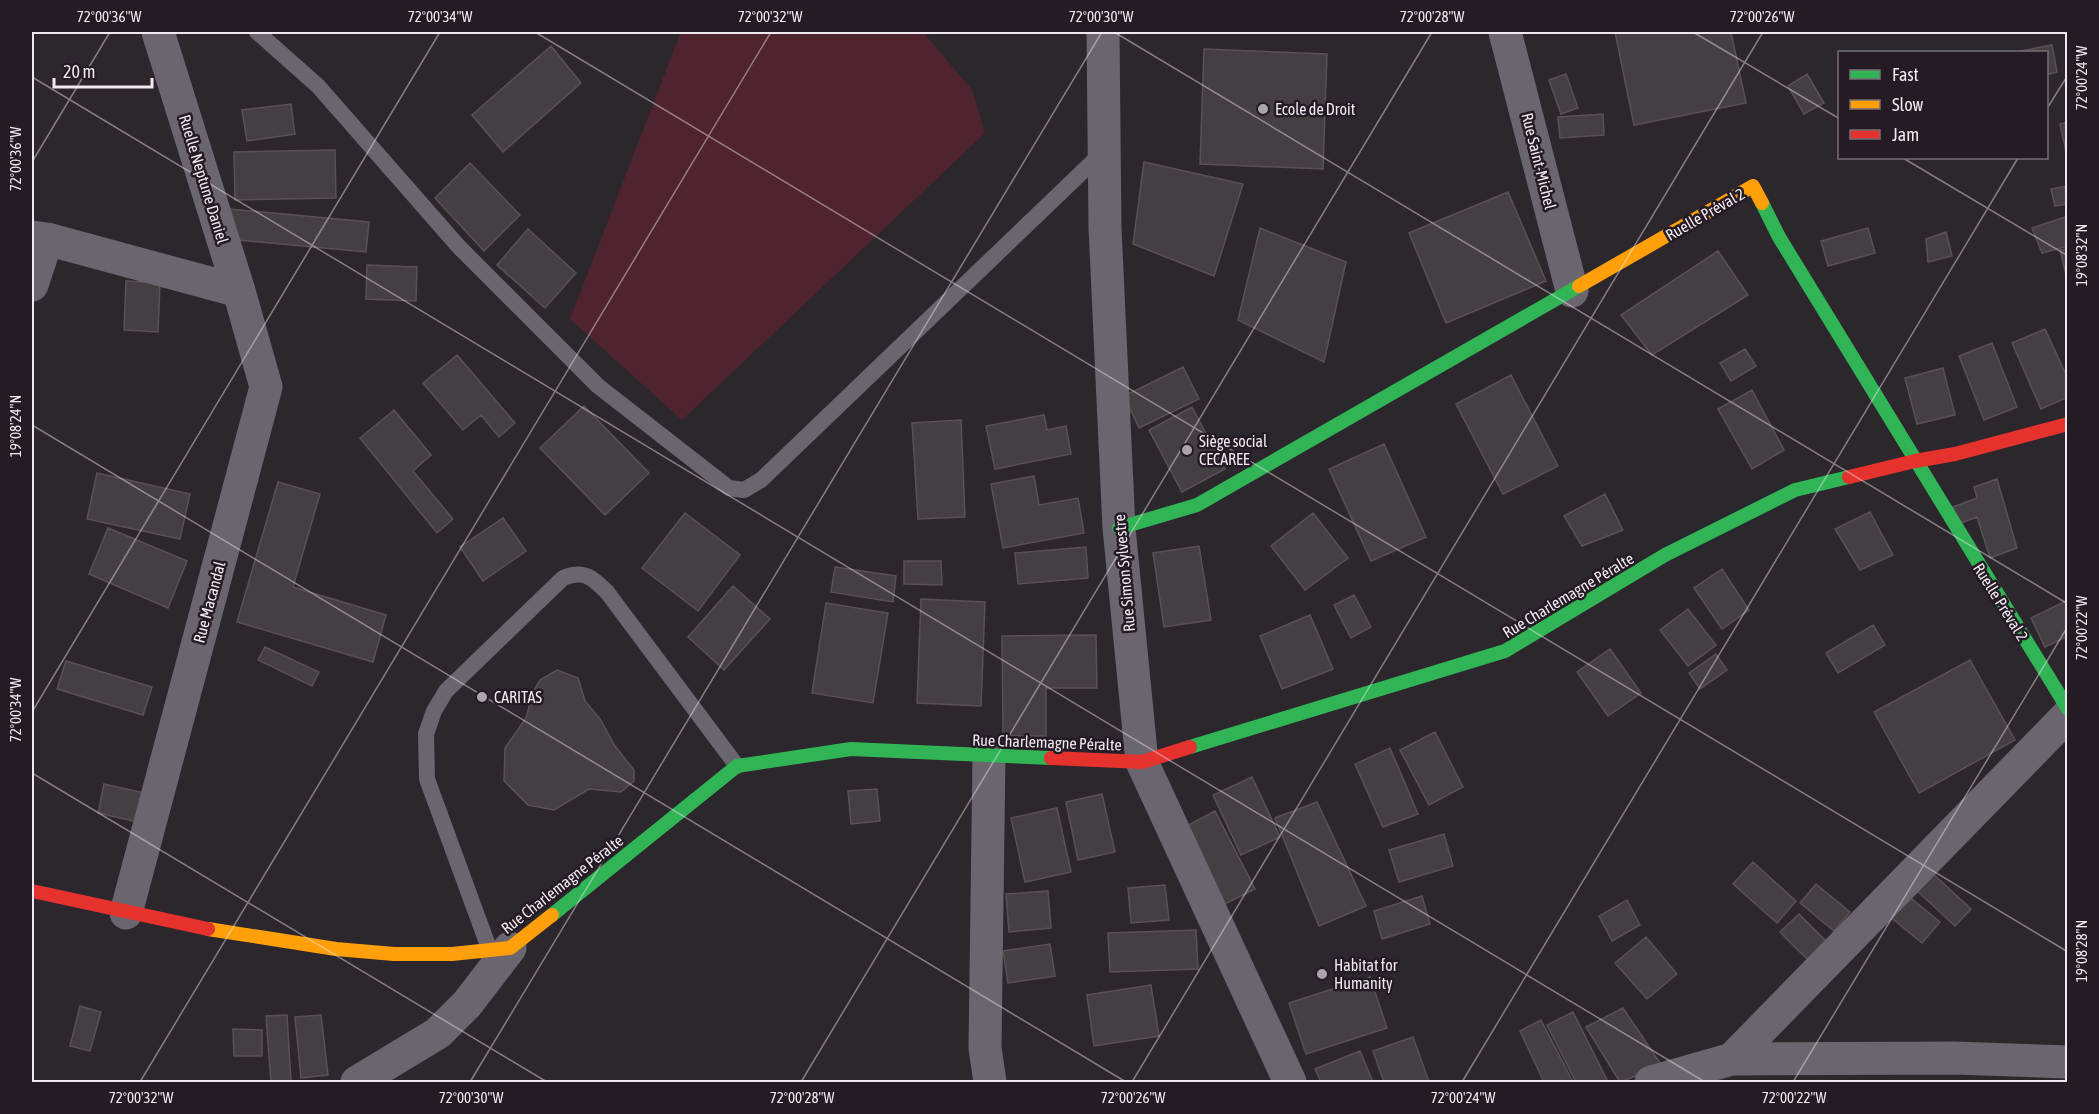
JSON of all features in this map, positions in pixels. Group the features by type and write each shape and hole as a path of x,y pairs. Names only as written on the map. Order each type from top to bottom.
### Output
{"street":[{"name":"Ruelle Neptune Daniel","path":"158,32 239,291"},
{"name":"Rue Simon Sylvestre","path":"1103,32 1105,228 1119,528 1142,762 1290,1083"},
{"name":"Rue Saint-Michel","path":"1505,32 1572,291"},
{"name":"Ruelle Préval 2","path":"1119,528 1197,505 1752,186 1779,237 2067,709"},
{"path":"32,285 39,238 239,291"},
{"name":"Rue Macandal","path":"126,913 266,387 239,291"},
{"name":"Rue Charlemagne Péralte","path":"32,891 226,933 335,950 414,956 500,950 737,766 851,749 1142,762 1505,651 1665,555 1795,490 1915,461 1955,454 2067,424"},
{"path":"1732,1059 2067,716"},
{"path":"989,756 985,1048 990,1083"},
{"path":"357,1083 438,1033 467,1004 500,950"},
{"path":"1651,1083 1732,1059 1954,1070 2067,1062"}],"lane":[{"path":"257,32 318,86 459,247 598,386 729,488 736,489 744,490 761,480 1104,151"},
{"path":"500,950 427,779 426,734 434,711 446,691 563,578 573,574 583,574 594,579 607,592 737,766"}],"shaded area":[{"path":"681,32 923,32 972,90 985,133 682,420 570,319"}],"building":[{"path":"1615,32 1731,32 1746,103 1634,125"},
{"path":"2052,45 2057,72 2048,74 2048,51 2021,51"},
{"path":"551,46 581,83 503,152 472,115"},
{"name":"Ecole de Droit","path":"1204,49 1327,54 1323,169 1200,164"},
{"path":"1566,74 1578,108 1561,114 1549,80"},
{"path":"1807,74 1824,103 1804,114 1788,86"},
{"path":"291,104 295,134 247,141 242,110"},
{"path":"1603,114 1604,135 1560,138 1558,117"},
{"path":"2068,122 2068,155 2067,156 2060,124"},
{"path":"335,150 336,198 235,200 234,152"},
{"path":"1144,162 1243,184 1214,276 1133,244"},
{"path":"470,163 520,215 484,251 435,198"},
{"path":"2068,186 2068,204 2055,206 2051,189"},
{"path":"1508,192 1546,281 1446,323 1409,233"},
{"path":"229,209 369,222 366,252 227,239"},
{"path":"2068,216 2068,246 2042,253 2032,228"},
{"path":"1260,228 1346,262 1324,362 1238,320"},
{"path":"1868,228 1875,253 1828,266 1821,241"},
{"path":"528,229 576,273 545,308 497,265"},
{"path":"1946,232 1952,256 1928,262 1926,239"},
{"path":"2068,249 2068,275 2066,275 2060,250"},
{"path":"1718,251 1748,295 1652,355 1621,315"},
{"path":"367,265 417,267 416,301 366,299"},
{"path":"126,281 160,283 158,332 124,330"},
{"path":"2045,329 2068,379 2068,397 2041,409 2012,343"},
{"path":"1992,343 2017,407 1984,420 1959,356"},
{"path":"1745,349 1756,366 1731,381 1720,363"},
{"path":"457,355 515,423 499,437 481,415 463,430 423,383"},
{"path":"1183,367 1199,399 1139,428 1124,396"},
{"path":"1943,368 1955,415 1917,424 1905,378"},
{"path":"1511,375 1558,466 1503,494 1456,404"},
{"path":"1752,390 1784,450 1752,469 1718,409"},
{"path":"584,406 649,473 605,515 540,448"},
{"name":"Siège social CECAREE","path":"1192,407 1225,469 1182,492 1149,430"},
{"path":"394,410 431,455 413,471 453,519 437,533 360,438"},
{"path":"1044,415 1047,430 1066,426 1071,454 995,469 986,426"},
{"path":"961,420 965,517 918,519 912,423"},
{"path":"1384,444 1426,537 1371,561 1329,469"},
{"path":"97,473 190,494 180,539 87,519"},
{"path":"1034,476 1039,505 1078,498 1084,533 1003,548 991,484"},
{"path":"1997,479 2017,548 1990,558 1977,517 1958,524 1953,507 1977,498 1974,487"},
{"path":"278,482 320,494 293,587 386,615 373,662 237,622"},
{"path":"1605,494 1623,530 1582,546 1564,516"},
{"path":"1870,512 1893,555 1860,570 1835,529"},
{"path":"685,513 740,555 698,611 642,568"},
{"path":"1313,513 1348,558 1305,590 1271,546"},
{"path":"503,518 526,551 483,581 460,547"},
{"path":"108,528 187,561 168,608 89,574"},
{"path":"1199,546 1211,620 1164,627 1153,553"},
{"path":"1086,547 1088,578 1018,584 1015,553"},
{"path":"904,561 941,561 942,585 904,584"},
{"path":"835,567 896,576 893,602 831,592"},
{"path":"1722,569 1749,610 1722,629 1694,588"},
{"path":"733,586 770,619 724,670 688,637"},
{"path":"1354,595 1371,627 1351,638 1334,605"},
{"path":"921,599 985,602 981,706 917,703"},
{"path":"2068,600 2068,636 2045,647 2031,618"},
{"path":"826,603 888,613 873,703 812,693"},
{"path":"1688,609 1716,645 1688,666 1660,630"},
{"path":"1310,615 1333,669 1282,689 1260,636"},
{"path":"1873,625 1885,645 1838,673 1826,653"},
{"path":"1096,635 1097,688 1046,688 1046,736 1003,736 1002,636"},
{"path":"265,647 319,672 312,686 258,660"},
{"path":"1610,649 1641,693 1608,716 1577,672"},
{"path":"1716,654 1727,670 1700,689 1689,673"},
{"path":"1970,660 2015,740 1919,793 1874,712"},
{"path":"66,661 152,687 143,715 57,689"},
{"path":"557,670 578,678 585,701 600,719 615,746 634,770 634,781 621,792 589,789 554,810 528,805 504,781 505,748 526,718 533,692 540,680"},
{"path":"1435,732 1463,787 1429,805 1400,750"},
{"path":"1390,748 1418,814 1383,827 1355,764"},
{"path":"1252,777 1280,837 1241,855 1213,795"},
{"path":"104,784 145,793 138,822 98,813"},
{"path":"877,789 880,821 851,824 848,791"},
{"path":"1102,794 1115,852 1078,860 1066,802"},
{"path":"1317,802 1366,906 1319,926 1275,818"},
{"path":"1057,808 1071,872 1025,882 1011,818"},
{"path":"1215,811 1255,889 1217,908 1177,831"},
{"path":"1444,834 1453,866 1399,882 1389,850"},
{"path":"1753,862 1796,901 1777,923 1733,884"},
{"path":"1930,871 1971,909 1955,926 1914,888"},
{"path":"1816,884 1850,912 1834,931 1800,903"},
{"path":"1165,885 1169,920 1131,923 1128,888"},
{"path":"1048,891 1051,928 1009,932 1006,894"},
{"path":"1907,895 1940,922 1922,943 1889,916"},
{"path":"1422,896 1430,924 1382,939 1374,911"},
{"path":"1627,900 1640,925 1612,941 1599,916"},
{"path":"1799,914 1828,943 1809,961 1780,932"},
{"path":"1196,930 1198,969 1110,972 1108,933"},
{"path":"1646,937 1677,974 1647,999 1615,963"},
{"path":"1050,944 1055,976 1008,983 1003,951"},
{"path":"1370,977 1387,1028 1306,1054 1289,1003"},
{"path":"1151,985 1159,1036 1094,1046 1087,995"},
{"path":"80,1006 101,1012 90,1051 70,1046"},
{"path":"1623,1008 1662,1066 1620,1082 1586,1027"},
{"path":"1573,1012 1608,1082 1576,1082 1547,1025"},
{"path":"287,1015 291,1082 271,1082 266,1016"},
{"path":"321,1015 328,1075 301,1078 295,1017"},
{"path":"1541,1020 1573,1082 1544,1082 1520,1031"},
{"path":"233,1029 262,1030 262,1056 234,1056"},
{"path":"1413,1037 1429,1082 1384,1082 1373,1051"},
{"path":"1360,1051 1373,1082 1321,1082 1315,1069"}],"traffic: fast":[{"path":"1762,203 1779,237 2068,709"},
{"path":"1119,528 1197,505 1579,286"},
{"path":"1190,747 1505,651 1665,555 1795,490 1849,477"},
{"path":"552,915 737,766 851,749 1051,758"}],"traffic: slow":[{"path":"1579,286 1753,186 1762,203"},
{"path":"208,929 336,949 394,954 452,954 510,948 552,915"}],"traffic: jam":[{"path":"1849,477 1955,454 2068,424"},
{"path":"1051,758 1142,762 1190,747"},
{"path":"32,891 208,929"}],"place":[{"name":"Ecole de Droit","path":"1263,109"},
{"name":"Siège social CECAREE","path":"1187,450"},
{"name":"CARITAS","path":"482,697"},
{"name":"Habitat for Humanity","path":"1322,974"}]}
